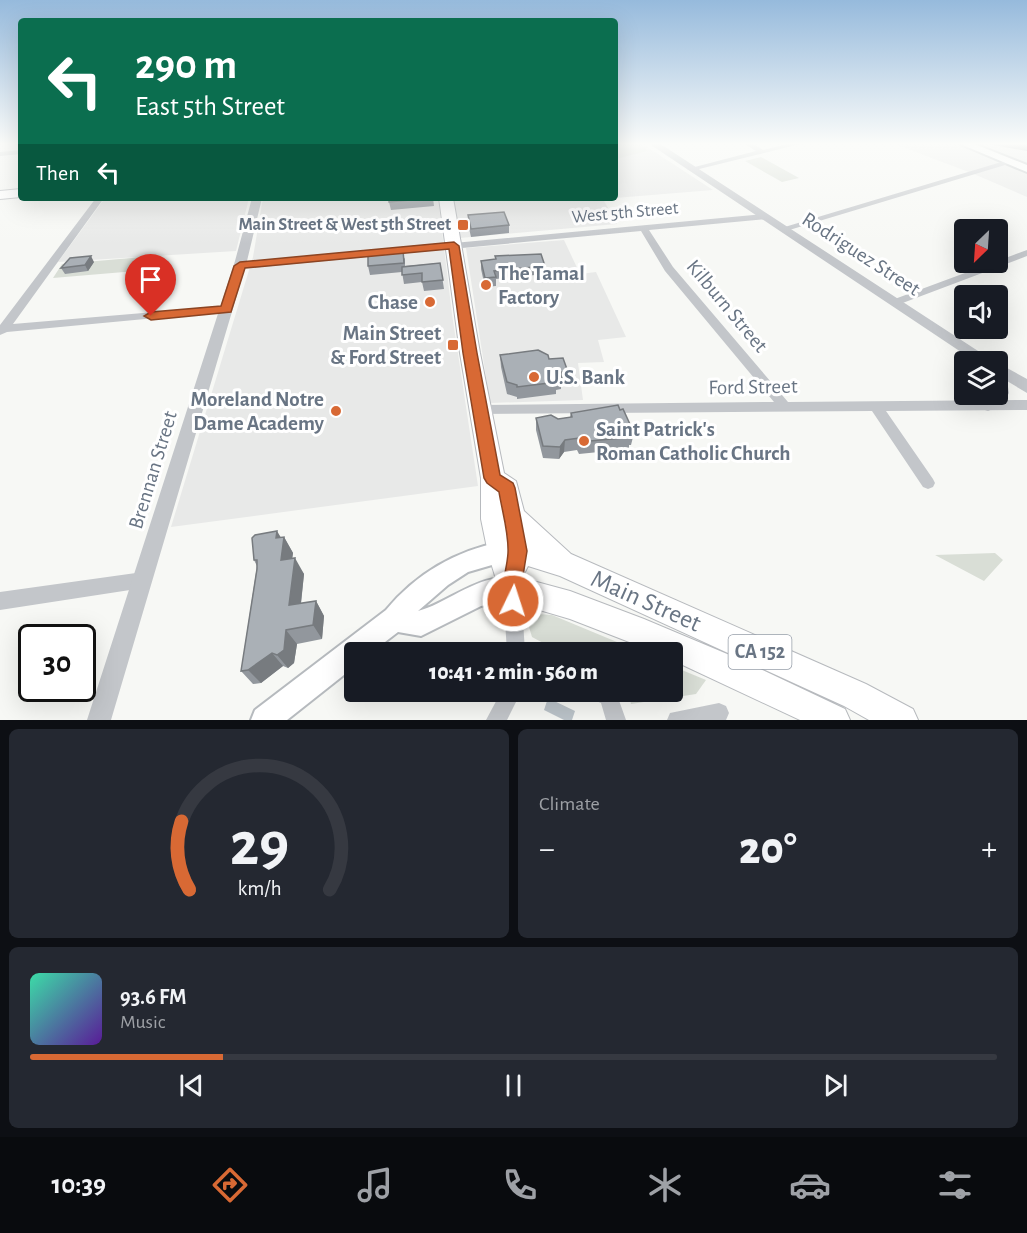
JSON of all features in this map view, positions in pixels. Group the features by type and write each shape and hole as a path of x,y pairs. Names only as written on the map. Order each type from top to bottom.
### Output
{"main road":[{"path":"0,195 18,193"},
{"path":"446,201 493,478 490,491 509,552"},
{"path":"395,619 421,624 478,595 512,588 509,552 512,516 507,488 493,478"},
{"path":"512,516 564,564"},
{"path":"265,720 395,619 405,605 466,561 509,552"},
{"name":"Main Street","path":"509,552 564,564 855,695 902,720"},
{"name":"Main Street","path":"512,588 554,597 595,612 749,678 834,720"}],"street":[{"name":"Rodriguez Street","path":"703,177 971,351"},
{"path":"783,229 961,177"},
{"path":"1,330 98,201"},
{"name":"Brennan Street","path":"99,720 240,266 256,201"},
{"name":"West 5th Street","path":"240,266 764,217"},
{"name":"Kilburn Street","path":"643,228 669,269 784,406"},
{"path":"896,302 1027,253"},
{"path":"1,330 226,309"},
{"path":"1008,375 1027,387"},
{"name":"Ford Street","path":"480,410 988,405"},
{"name":"Ford Street","path":"1008,405 1027,405"},
{"path":"874,406 928,483"},
{"path":"0,601 143,580"},
{"path":"512,588 515,642"},
{"path":"496,720 506,702"},
{"path":"611,702 616,720"},
{"path":"677,720 719,713"}],"shaded area":[{"path":"618,177 692,177 713,190 618,198"},
{"path":"772,177 799,178 782,182"},
{"path":"980,177 1027,177 1027,197"},
{"path":"103,201 248,201 236,251 58,262"},
{"name":"Moreland Notre Dame Academy","path":"262,201 438,201 452,314 478,486 171,527 253,257"},
{"path":"451,201 604,201 617,224 460,238"},
{"path":"564,240 580,274 596,272 626,337 598,340 604,362 578,363 583,400 490,403 466,248"},
{"path":"143,257 136,271 53,278 62,264"},
{"path":"995,553 1003,560 984,581 935,555"},
{"path":"538,614 552,615 617,642 541,642 532,637 529,627"},
{"path":"683,671 706,680 696,694 683,696"},
{"path":"547,702 556,702 575,711 572,720 564,720 544,710"}],"building":[{"path":"504,212 509,225 471,229 468,215"},
{"path":"400,248 400,251 403,250 404,263 368,266 368,251"},
{"path":"541,254 545,266 494,271 496,277 485,278 481,261 496,259 495,256"},
{"path":"91,256 85,265 61,268 70,258"},
{"path":"440,263 443,280 422,282 422,273 402,275 402,267"},
{"path":"538,350 548,355 549,359 563,358 568,372 561,372 562,377 556,378 557,382 517,387 507,382 500,355"},
{"path":"618,405 620,410 623,409 634,433 630,434 631,437 580,442 579,438 565,440 560,447 543,446 536,418 551,415 558,419 572,417 571,413"},
{"path":"277,531 276,538 284,537 281,560 295,558 289,605 316,601 313,625 286,630 284,650 277,655 272,653 248,670 241,671 257,569 252,538 255,535"}],"place":[{"name":"Main Street & West 5th Street","path":"463,225"},
{"name":"The Tamal Factory","path":"486,285"},
{"name":"Chase","path":"430,302"},
{"name":"Main Street & Ford Street","path":"453,345"},
{"name":"U.S. Bank","path":"534,377"},
{"name":"Moreland Notre Dame Academy","path":"336,411"},
{"name":"Saint Patrick's Roman Catholic Church","path":"584,441"}],"route":[{"path":"151,316 226,309 240,266 454,246 470,353 493,478 507,488 518,551 512,588 513,601"}]}
